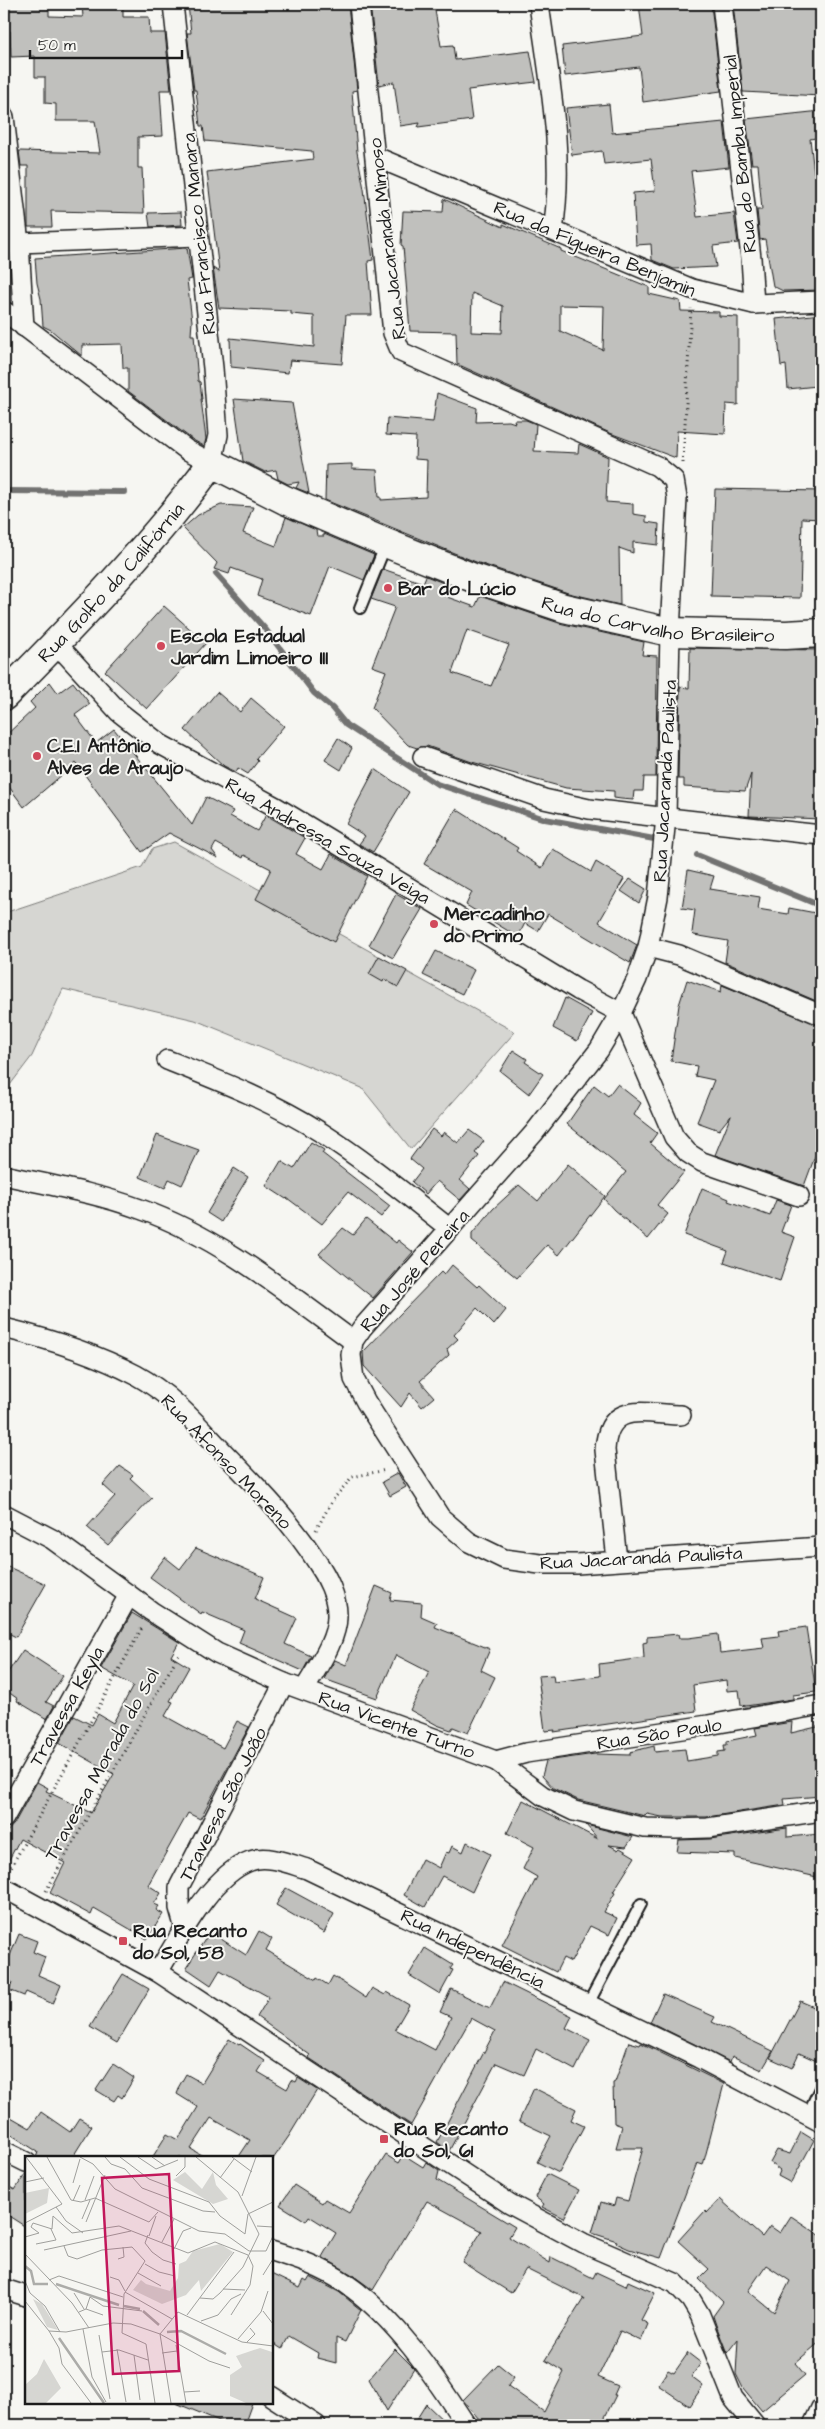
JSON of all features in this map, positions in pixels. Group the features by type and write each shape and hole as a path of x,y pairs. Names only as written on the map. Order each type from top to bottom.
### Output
{"street":[{"name":"Rua Francisco Manara","path":"173,4 218,435 212,464"},
{"name":"Rua Jacarandá Mimoso","path":"359,4 393,333 400,352 657,466 674,480"},
{"path":"540,4 558,154 558,187 553,230"},
{"name":"Rua do Bambu Imperial","path":"722,4 751,258 754,304"},
{"path":"4,117 18,243 24,327"},
{"name":"Rua da Figueira Benjamin","path":"376,157 692,290 754,304 821,301"},
{"path":"18,243 198,236"},
{"name":"Rua do Carvalho Brasileiro","path":"4,311 187,450 285,500 472,577 564,608 670,632 786,635 821,633"},
{"name":"Rua Golfo da Califórnia","path":"4,696 141,551 184,501 212,464"},
{"name":"Rua Jacarandá Paulista","path":"621,1013 648,947 658,898 665,825 670,632 677,498 674,480"},
{"name":"Rua Andressa Souza Veiga","path":"56,643 120,712 160,744 276,807 578,990 621,1013"},
{"path":"423,757 544,799 665,825 821,835"},
{"path":"648,947 678,956 821,1015"},
{"path":"621,1013 674,1138 688,1153 702,1162 799,1196"},
{"name":"Rua José Pereira","path":"409,1470 354,1378 351,1355 353,1341 362,1328 534,1133 599,1050 621,1013"},
{"path":"167,1060 242,1090 321,1132 450,1229"},
{"path":"4,1175 94,1195 141,1209 186,1228 236,1257 353,1341"},
{"name":"Rua Afonso Moreno","path":"4,1328 58,1342 136,1375 168,1396 256,1486 307,1547"},
{"path":"617,1560 605,1450 606,1435 612,1423 618,1417 629,1413 681,1415"},
{"name":"Rua Jacarandá Paulista","path":"409,1470 440,1517 469,1542 504,1560 540,1564 577,1564 821,1547"},
{"name":"Rua Vicente Turno","path":"4,1514 52,1538 151,1611 217,1653 284,1683 496,1761 543,1796 574,1812 645,1828 708,1828 821,1811"},
{"path":"304,1690 330,1642 338,1614 336,1602 319,1563 307,1547"},
{"name":"Travessa Keyla","path":"4,1818 129,1595"},
{"name":"Travessa São João","path":"185,1929 180,1908 179,1887 284,1683"},
{"name":"Rua São Paulo","path":"496,1761 526,1753 708,1725 821,1705"},
{"name":"Rua Independência","path":"158,1972 208,1896 229,1872 251,1860 274,1859 307,1869 700,2058 815,2118"},
{"path":"6,1880 37,1906 158,1972 510,2204 583,2243 675,2283 700,2315 733,2398 755,2425"},
{"path":"4,2151 25,2162"},
{"path":"272,2251 313,2265 345,2283 368,2302 390,2323 438,2382 466,2425"},
{"path":"4,2289 25,2296"},
{"path":"272,2397 316,2425"},
{"path":"813,2425 821,2408"}],"lane":[{"path":"360,608 386,543"},
{"path":"588,2004 641,1904"},
{"path":"815,2118 821,2086"}],"path":[{"path":"674,480 682,469 685,456 692,290"},
{"path":"307,1547 332,1501 352,1477 383,1470 409,1470"},
{"path":"6,1880 151,1611"},
{"name":"Travessa Morada do Sol","path":"37,1906 188,1636"}],"shaded area":[{"path":"174,842 515,1032 411,1149 362,1088 195,1020 63,989 32,1056 4,1093 4,913 142,867 152,849"}],"building":[{"path":"4,4 49,4 49,16 83,17 82,4 123,4 123,17 149,17 150,33 165,33 171,90 160,90 163,136 138,137 138,168 142,168 144,213 51,211 52,227 28,227 28,166 21,166 19,151 100,153 95,121 56,121 56,104 45,103 45,77 35,77 35,56 11,57 10,31 8,31"},
{"path":"188,4 348,4 357,90 352,91 357,152 364,189 373,260 368,261 372,315 346,315 342,364 290,360 288,373 231,367 230,338 314,347 314,316 291,314 291,311 219,308 213,268 219,272 207,172 313,159 312,151 205,141 203,126 200,126 196,90 194,90 187,33 191,33"},
{"path":"370,4 434,4 441,46 453,45 455,60 530,51 536,82 468,90 472,120 418,127 420,123 400,126 394,82 379,85"},
{"path":"639,4 711,4 721,91 643,102 639,67 565,76 562,46 643,36"},
{"path":"733,4 780,4 780,8 816,4 821,37 821,96 743,92"},
{"path":"609,104 612,133 724,122 729,167 691,171 697,217 734,213 738,243 713,246 716,267 674,269 652,260 651,244 636,245 633,193 655,191 651,159 604,164 602,151 572,155 566,108"},
{"path":"821,111 821,137 810,139 814,173 821,172 821,290 783,291 773,286 765,239 760,240 757,210 762,210 758,164 752,164 746,119"},
{"path":"444,199 503,227 503,224 561,249 561,251 649,287 649,294 680,301 681,311 719,312 719,316 738,317 738,405 726,404 725,434 677,431 676,458 610,433 457,364 456,332 410,331 403,246 401,245 403,211 443,212","holes":["472,293 503,306 502,333 471,332","560,305 604,306 603,350 560,331"]},
{"path":"181,212 182,225 150,227 148,213"},
{"path":"187,248 192,279 187,280 192,321 191,335 194,335 198,381 200,382 202,399 206,439 204,446 193,440 128,391 128,368 123,368 122,344 82,345 82,356 51,330 43,326 41,299 37,283 35,258"},
{"path":"821,314 821,335 819,335 821,373 816,374 817,386 788,389 786,365 781,366 776,319"},
{"path":"437,393 477,408 476,422 509,421 515,423 514,420 526,420 536,424 534,451 578,453 579,444 608,457 606,502 633,504 633,514 646,516 646,522 659,524 658,545 633,542 633,553 619,548 620,605 568,593 476,562 325,500 326,465 352,464 352,469 377,470 379,497 381,497 381,500 426,497 427,460 415,459 416,437 386,435 387,418 433,422"},
{"path":"234,399 292,403 309,493 296,488 299,482 288,484 278,479 276,470 265,472 243,461"},
{"path":"715,489 821,491 821,519 802,518 800,598 711,596"},
{"path":"221,505 253,507 243,533 276,546 286,517 316,530 317,536 324,536 324,534 374,555 364,580 330,566 311,616 257,596 262,579 231,568 229,574 214,569 217,563 183,528 198,515"},
{"path":"383,569 423,583 426,576 451,586 447,597 475,607 480,596 559,623 644,642 642,655 657,656 656,777 644,777 643,791 634,791 633,800 621,799 614,798 614,791 566,788 472,762 427,746 417,748 408,745 372,708 386,671 372,666 395,607 371,599","holes":["467,630 509,645 491,686 452,673"]},
{"path":"164,606 206,643 147,709 105,671"},
{"path":"690,648 821,650 821,819 749,816 751,774 745,791 684,787 684,779 678,779 680,687 689,688"},
{"path":"50,682 58,693 73,682 90,704 75,715 96,743 114,729 192,825 206,797 233,811 230,816 257,831 266,815 305,838 296,854 323,869 331,854 367,876 334,942 256,899 271,869 244,855 243,858 216,843 212,850 218,858 169,833 142,852 76,763 24,807 4,780 4,737 35,708 30,702"},
{"path":"217,692 240,712 251,698 284,726 256,759 258,761 248,774 238,768 236,772 224,766 185,730"},
{"path":"338,738 352,748 341,770 325,760"},
{"path":"375,769 409,792 373,852 359,844 365,836 346,824"},
{"path":"456,809 518,848 516,851 542,868 553,849 591,872 596,862 624,879 599,922 637,945 630,963 548,914 538,931 525,923 518,937 466,905 472,892 424,864"},
{"path":"688,870 714,876 710,889 760,897 758,909 788,914 789,908 821,914 821,1003 725,962 728,941 694,935 692,933 695,910 682,908"},
{"path":"630,879 646,889 639,903 621,891"},
{"path":"396,894 422,909 393,958 369,945"},
{"path":"436,951 474,970 462,994 423,975"},
{"path":"379,956 407,971 398,987 384,979 383,982 369,974"},
{"path":"687,980 721,992 722,985 821,1026 821,1140 804,1186 715,1155 731,1115 719,1130 697,1122 714,1080 695,1076 697,1066 671,1061 679,1005"},
{"path":"565,998 592,1013 577,1041 553,1028"},
{"path":"513,1050 527,1059 525,1062 543,1074 529,1094 500,1071"},
{"path":"617,1084 641,1103 634,1115 657,1133 650,1143 684,1172 657,1205 668,1214 648,1239 604,1199 626,1172 567,1124 594,1085 608,1096"},
{"path":"432,1129 441,1136 444,1132 458,1143 469,1130 484,1141 475,1153 479,1156 460,1180 470,1189 460,1200 437,1181 426,1194 412,1182 422,1169 410,1159"},
{"path":"157,1135 199,1150 182,1185 169,1179 165,1188 140,1177"},
{"path":"311,1142 324,1150 322,1153 390,1206 381,1217 348,1192 322,1224 287,1198 266,1186 281,1161 294,1169"},
{"path":"568,1164 605,1196 559,1255 547,1245 517,1278 472,1241 472,1234 493,1209 519,1185 538,1201"},
{"path":"234,1168 248,1177 221,1222 207,1213"},
{"path":"702,1188 729,1199 728,1201 770,1216 776,1200 791,1205 781,1232 795,1237 780,1281 724,1262 728,1251 684,1235"},
{"path":"366,1219 396,1243 398,1240 413,1252 373,1298 319,1254 343,1228 353,1235"},
{"path":"452,1265 477,1287 479,1285 506,1310 494,1325 477,1308 454,1335 458,1339 447,1349 449,1355 420,1381 434,1397 422,1407 410,1393 401,1407 364,1366 363,1352 441,1272 444,1275"},
{"path":"120,1466 133,1475 130,1478 152,1498 108,1545 87,1527 115,1496 103,1485"},
{"path":"398,1473 406,1487 390,1496 382,1482"},
{"path":"196,1548 264,1577 255,1599 297,1618 285,1644 311,1656 303,1671 239,1643 244,1630 202,1612 201,1614 150,1577 165,1557 180,1569"},
{"path":"4,1565 46,1584 16,1637 4,1631"},
{"path":"376,1586 392,1593 390,1600 422,1603 421,1616 437,1623 435,1627 490,1649 481,1670 495,1677 468,1733 453,1727 451,1730 437,1725 410,1710 429,1672 396,1655 377,1698 324,1679 335,1660 346,1665"},
{"path":"132,1613 179,1642 171,1656 189,1667 170,1701 173,1702 165,1716 223,1748 237,1721 249,1727 200,1819 188,1813 148,1885 161,1893 154,1904 159,1906 156,1910 163,1914 147,1939 94,1908 91,1915 50,1893 65,1863 20,1839 4,1869 4,1835 14,1824 37,1782 48,1788 46,1791 91,1813 114,1774 59,1743 74,1716 92,1725 98,1714 113,1723 133,1686 101,1668"},
{"path":"806,1627 816,1692 793,1695 793,1699 746,1706 741,1705 739,1690 727,1691 726,1680 693,1685 696,1711 554,1732 555,1730 545,1731 538,1676 553,1675 554,1682 600,1676 599,1664 644,1658 643,1643 647,1642 647,1637 678,1634 679,1638 688,1638 718,1634 720,1653 764,1648 762,1638 779,1636 778,1631"},
{"path":"23,1650 63,1676 46,1702 54,1706 47,1719 17,1701 18,1699 4,1689 4,1678"},
{"path":"792,1722 791,1733 821,1726 821,1796 784,1799 785,1805 707,1817 662,1817 647,1814 645,1816 578,1800 553,1788 542,1776 546,1761 595,1754 630,1755 630,1752 654,1746 655,1752 685,1749 687,1761 718,1756 718,1752 725,1751 724,1745 727,1745 727,1741 757,1735 755,1728"},
{"path":"523,1800 598,1839 586,1825 633,1837 626,1847 609,1845 618,1850 620,1848 635,1857 613,1892 615,1893 604,1912 617,1918 609,1935 590,1926 571,1962 563,1958 556,1972 502,1945 537,1877 523,1869 534,1847 507,1833"},
{"path":"787,1828 787,1837 821,1834 821,1878 735,1858 735,1854 677,1852 679,1840 710,1839"},
{"path":"467,1842 490,1854 472,1892 442,1876 425,1907 404,1895 422,1859 439,1868 446,1852 449,1853 452,1846 463,1852"},
{"path":"286,1888 334,1914 324,1933 276,1905"},
{"path":"259,1931 272,1939 266,1950 316,1980 317,1978 328,1985 333,1976 366,1998 372,1988 385,1995 387,1992 409,2005 395,2029 435,2050 451,2017 440,2012 451,1989 490,2008 503,1982 572,2016 566,2028 590,2040 575,2070 536,2049 524,2075 496,2063 449,2151 437,2142 495,2031 471,2018 411,2125 309,2058 310,2055 257,2017 269,1997 220,1970 211,1985 186,1968 210,1932 246,1955"},
{"path":"19,1934 37,1941 33,1952 45,1957 38,1975 61,1985 53,2004 26,1992 24,1996 9,1990 12,1982 4,1979 4,1970"},
{"path":"425,1948 453,1965 450,1969 453,1970 440,1994 409,1975"},
{"path":"123,1974 149,1989 117,2043 90,2027"},
{"path":"663,1994 715,2017 712,2022 773,2051 762,2070 732,2056 730,2062 650,2022"},
{"path":"800,2001 821,2010 821,2063 799,2053 792,2068 770,2058"},
{"path":"229,2039 265,2061 258,2072 287,2089 292,2080 296,2082 298,2078 317,2090 272,2161 272,2156 239,2156 250,2140 211,2118 191,2149 203,2156 153,2156 167,2134 178,2140 198,2107 177,2094 178,2088 186,2074 202,2083"},
{"path":"629,2042 640,2045 641,2043 724,2084 703,2165 697,2163 661,2258 629,2249 616,2243 617,2241 592,2233 601,2202 614,2206 616,2198 628,2201 643,2148 616,2148 622,2126 614,2123 613,2083"},
{"path":"113,2064 134,2078 122,2098 118,2095 114,2101 96,2090"},
{"path":"534,2088 576,2109 571,2120 584,2126 559,2173 537,2162 551,2136 519,2121"},
{"path":"41,2112 70,2132 79,2118 92,2126 73,2156 37,2156 38,2152 4,2130 4,2113 30,2128"},
{"path":"801,2132 814,2140 791,2183 778,2176 780,2171 770,2163 777,2150 790,2154"},
{"path":"386,2155 399,2163 404,2155 423,2167 426,2162 439,2171 437,2180 515,2227 509,2237 550,2263 551,2257 593,2278 596,2272 626,2286 628,2281 655,2293 641,2320 648,2324 641,2341 620,2331 598,2377 618,2386 614,2395 616,2395 601,2425 484,2425 463,2400 498,2364 514,2377 508,2386 544,2412 564,2372 545,2360 584,2298 526,2269 511,2293 462,2262 482,2231 427,2201 373,2290 322,2257 336,2233 309,2216 306,2221 280,2205 294,2185 322,2203 325,2199 349,2213"},
{"path":"547,2174 579,2190 564,2218 542,2207 544,2204 535,2197"},
{"path":"25,2175 25,2226 4,2213 4,2184 15,2190"},
{"path":"720,2199 762,2237 770,2226 780,2233 791,2216 821,2236 821,2341 795,2363 805,2375 762,2411 743,2388 736,2374 738,2339 727,2353 716,2325 713,2316 723,2302 699,2279 709,2269 678,2241 705,2211 707,2213","holes":["766,2265 790,2281 774,2312 748,2291"]},
{"path":"272,2274 300,2288 304,2280 307,2282 310,2277 339,2292 361,2310 345,2342 336,2338 336,2363 317,2358 318,2353 289,2336 282,2349 272,2343"},
{"path":"395,2349 414,2368 387,2411 369,2379"},
{"path":"688,2353 701,2363 691,2377 703,2386 689,2406 658,2385 668,2370 674,2373"},
{"path":"178,2404 252,2404 244,2425 229,2425"},
{"path":"426,2404 448,2425 413,2425"}],"waterway":[{"path":"4,491 124,492"},
{"path":"216,574 266,630 314,693 332,708 346,725 437,784 545,819 654,839"},
{"path":"697,855 821,906"}],"place":[{"name":"Bar do Lúcio","path":"388,588"},
{"name":"Escola Estadual Jardim Limoeiro III","path":"161,646"},
{"name":"C.E.I Antônio Alves de Araujo","path":"37,756"},
{"name":"Mercadinho do Primo","path":"434,924"},
{"name":"Rua Recanto do Sol, 58","path":"123,1941"},
{"name":"Rua Recanto do Sol, 61","path":"384,2139"}]}
